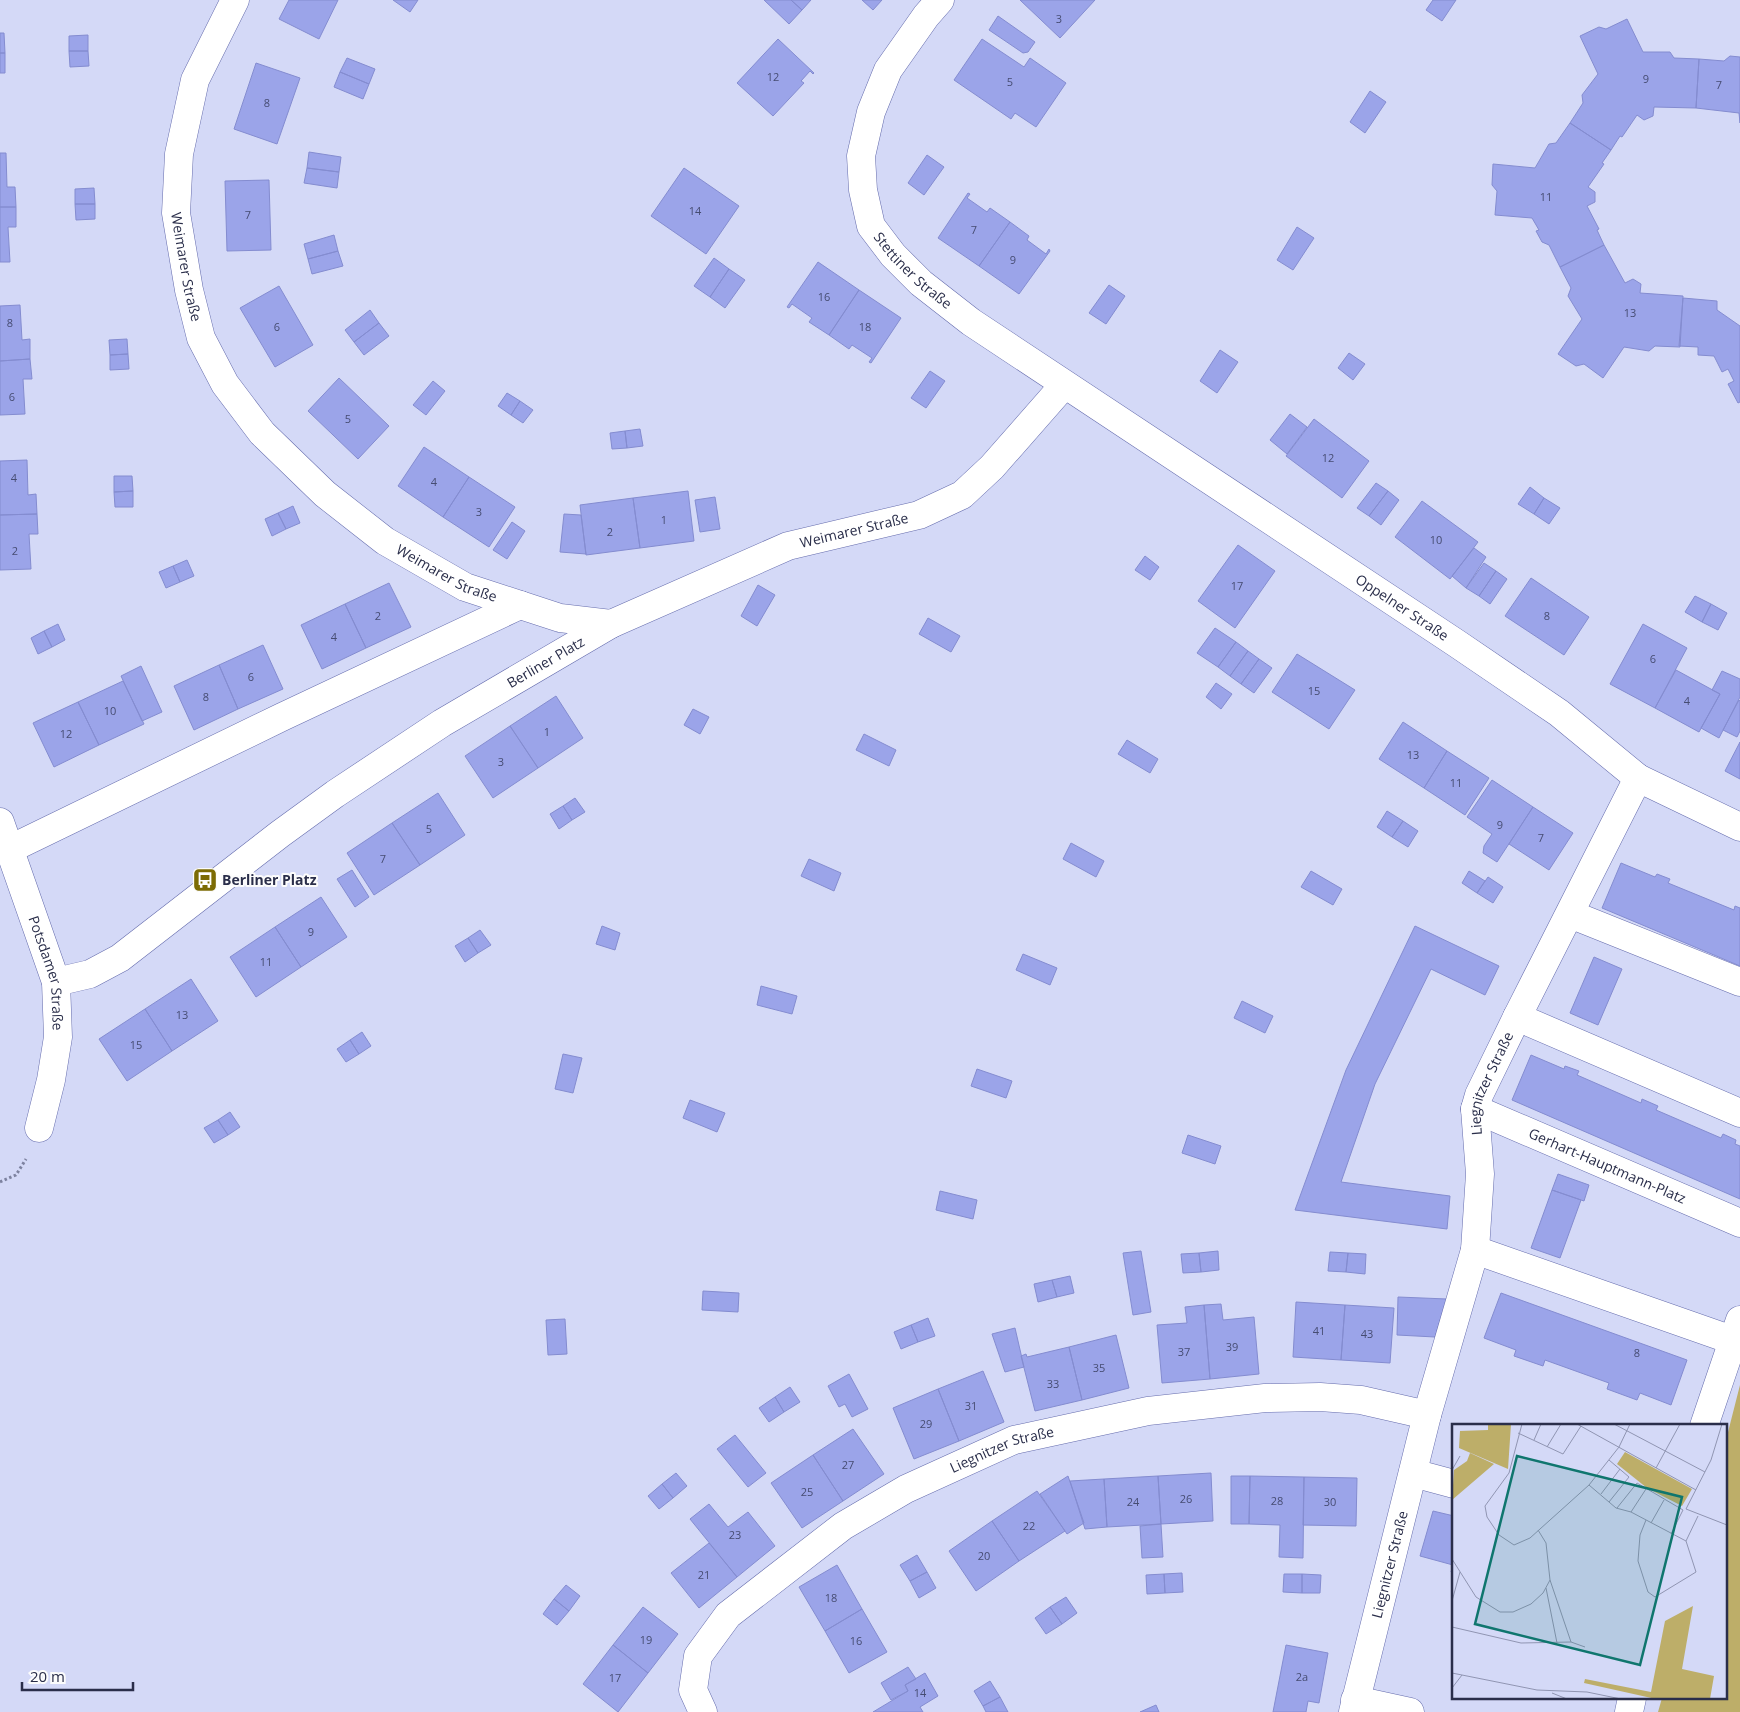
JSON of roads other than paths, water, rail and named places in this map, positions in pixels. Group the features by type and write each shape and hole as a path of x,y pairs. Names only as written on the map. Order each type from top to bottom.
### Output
{"street":[{"name":"Weimarer Straße","path":"235,0 195,80 179,154 176,213 188,290 201,338 225,384 262,434 325,494 385,541 465,587 560,618 612,624 788,546 919,515 962,495 992,467 1064,385"},
{"name":"Stettiner Straße","path":"940,0 926,16 888,70 871,112 861,156 862,190 872,226 893,255 920,283 971,322 1064,385"},
{"name":"Oppelner Straße","path":"1064,385 1559,713 1638,778 1740,827"},
{"path":"8,850 282,717 520,605"},
{"name":"Berliner Platz","path":"56,982 90,974 120,958 280,834 335,794 442,723 612,624"},
{"name":"Liegnitzer Straße","path":"1354,1706 1426,1415 1475,1250 1480,1174 1475,1109 1479,1095 1638,778"},
{"name":"Potsdamer Straße","path":"0,822 8,850 56,982 58,1037 51,1080 39,1128"},
{"path":"1570,914 1740,982"},
{"path":"1517,1016 1740,1113"},
{"name":"Gerhart-Hauptmann-Platz","path":"1475,1109 1740,1223"},
{"path":"1475,1250 1736,1330 1705,1424"},
{"name":"Liegnitzer Straße","path":"703,1712 693,1690 698,1656 728,1615 843,1526 906,1489 1014,1440 1148,1411 1265,1398 1320,1397 1361,1400 1426,1415"},
{"path":"1413,1473 1452,1483"},
{"path":"1354,1706 1410,1712"}],"place":[{"name":"Berliner Platz","path":"205,880"}]}
